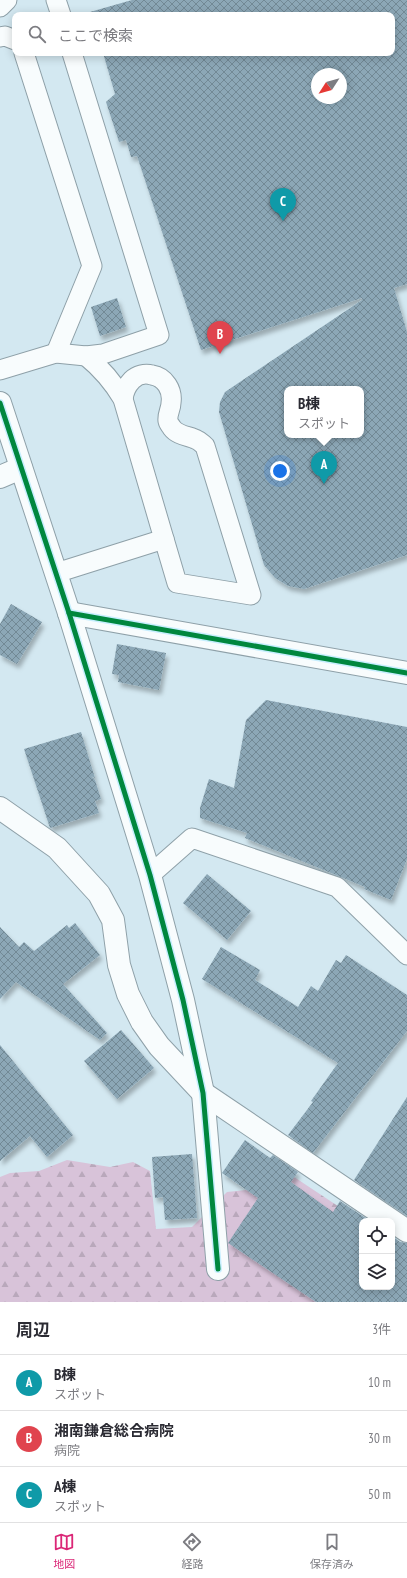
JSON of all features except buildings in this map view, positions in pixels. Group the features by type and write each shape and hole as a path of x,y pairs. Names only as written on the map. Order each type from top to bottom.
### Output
{"street":[{"path":"0,402 69,613 150,875 183,1000 203,1093 218,1269"},
{"path":"0,477 21,468"},
{"path":"69,613 407,673"},
{"path":"0,808 57,848 100,894 112,920 119,965 128,994 142,1022 159,1046 203,1093 407,1231"}],"lane":[{"path":"0,7 7,0"},
{"path":"56,0 60,12"},
{"path":"0,36 12,39"},
{"path":"25,56 92,266 56,353"},
{"path":"0,370 56,353 86,356 103,354 159,335 73,56"},
{"path":"86,356 109,378 123,399 177,583 251,595 205,446 198,440 174,430 168,421 168,411 171,404 169,388 158,376 150,374 142,375 134,378 128,384 124,391 123,399"},
{"path":"56,573 164,539"},
{"path":"150,875 192,838 337,887 407,955"}],"green space":[{"path":"67,1160 110,1167 133,1162 150,1171 156,1229 192,1227 227,1192 256,1189 282,1169 359,1220 359,1290 393,1290 397,1302 0,1302 0,1177 10,1173 39,1171"}],"cycle path":[{"path":"0,403 69,613 150,875 183,1000 203,1093 218,1269"},
{"path":"69,613 407,673"}],"place":[{"name":"A棟","path":"283,221"},
{"name":"湘南鎌倉総合病院","path":"220,354"},
{"name":"B棟","path":"324,484"}]}
